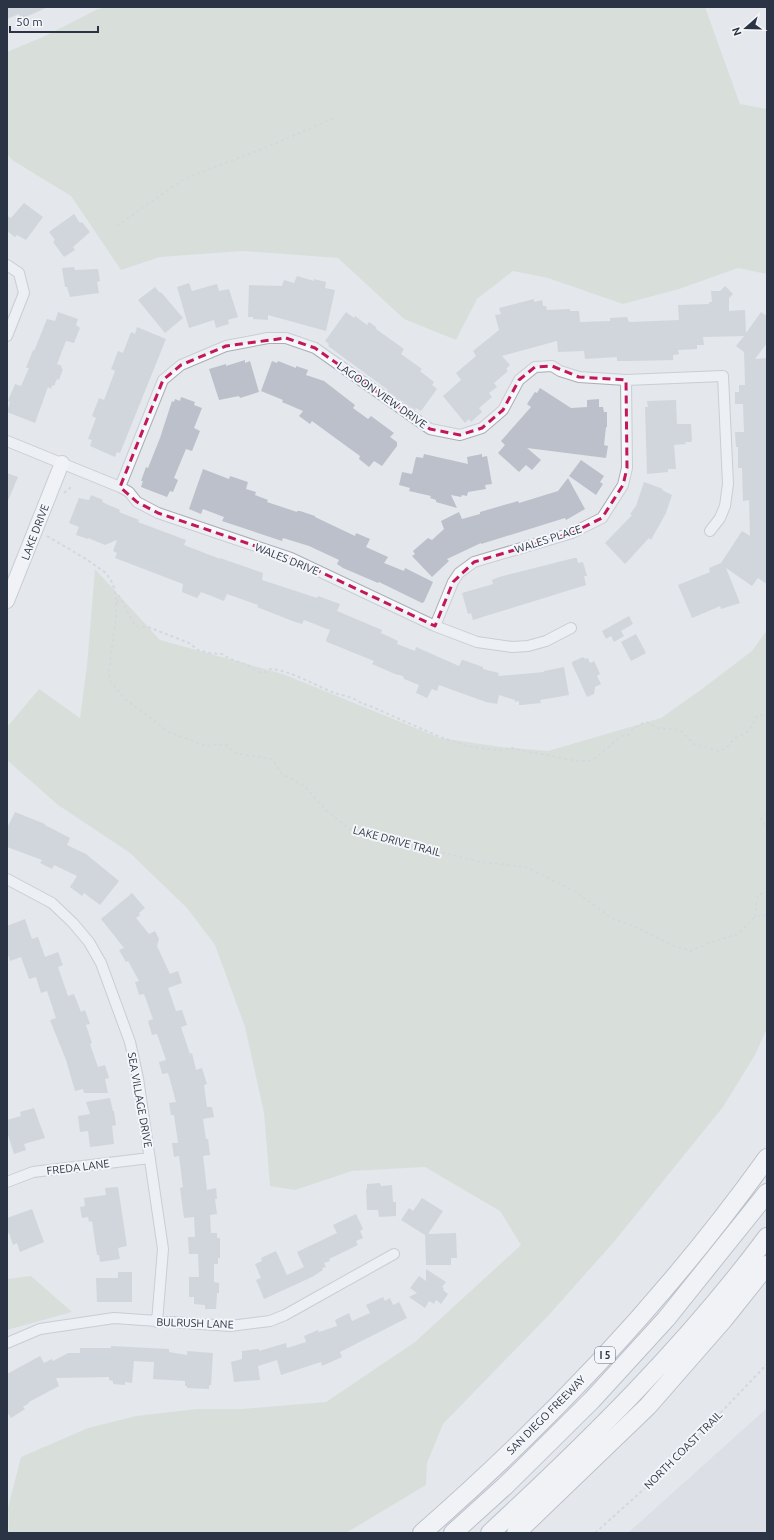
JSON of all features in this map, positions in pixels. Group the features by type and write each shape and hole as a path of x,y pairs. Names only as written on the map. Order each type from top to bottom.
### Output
{"highway":[{"name":"SAN DIEGO FREEWAY","path":"422,1533 471,1490 565,1398 657,1299 738,1198 767,1158"},
{"path":"453,1533 505,1486 592,1400 666,1319 767,1193"},
{"path":"490,1533 616,1412 691,1332 767,1237"},
{"path":"516,1533 648,1406 724,1319 767,1265"}],"street":[{"path":"7,265 19,273 24,293 7,336"},
{"name":"LAGOON VIEW DRIVE","path":"120,487 163,380 181,365 226,346 268,338 286,338 315,348 430,429 460,436 482,428 503,410 519,380 535,366 552,366 560,371 579,377 626,380 723,376 728,484 725,506 720,518 710,531"},
{"name":"WALES PLACE","path":"435,626 453,582 459,573 474,562 572,533 602,518 623,485 627,468 626,380"},
{"name":"WALES DRIVE","path":"7,441 120,487 128,492 137,502 158,513 291,558 435,626 477,642 512,647 528,646 546,641 571,628"},
{"name":"LAKE DRIVE","path":"7,601 62,463"},
{"name":"SEA VILLAGE DRIVE","path":"7,879 52,903 73,923 89,942 101,963 130,1042 138,1078 163,1249 157,1322"},
{"name":"FREDA LANE","path":"7,1182 33,1172 150,1158"},
{"name":"BULRUSH LANE","path":"7,1343 40,1329 114,1318 230,1326 270,1321 285,1316 394,1254"}],"path":[{"path":"117,226 184,179 267,147 334,118"},
{"name":"LAKE DRIVE TRAIL","path":"46,537 86,559 106,574 113,584 116,592 116,617 109,670 110,681 125,699 169,732 206,746 224,744 235,753 272,759 282,774 304,786 326,810 349,829 481,862 526,867 576,892 612,918 640,929 672,945 691,951 709,943 738,934 755,918 767,915"},
{"path":"116,605 119,596 134,624 139,627 148,627 161,632 189,643 198,650 222,654 230,660 247,665 258,672 266,672 270,669 311,682 440,737 479,748 505,750 512,748 576,761 589,761 621,736 628,735 634,728 646,722 658,728 680,730 694,744 719,751 725,749 735,738 744,734 758,715 767,716"},
{"path":"767,814 761,819 767,828"},
{"path":"755,918 758,895 767,892"},
{"name":"NORTH COAST TRAIL","path":"595,1533 673,1463 767,1364"}],"highlighted area":[{"path":"286,338 315,348 430,429 460,435 482,428 503,410 519,380 535,367 552,366 579,377 626,380 627,468 623,485 602,518 572,533 474,562 453,582 435,626 291,558 158,513 137,502 120,487 163,380 181,365 226,346"}],"shaded area":[{"path":"767,1408 767,1533 628,1533"}],"green space":[{"path":"107,7 705,7 740,104 767,109 767,274 738,268 679,289 623,304 548,278 513,271 477,299 456,340 404,319 338,258 243,251 160,257 121,270 71,196 12,160 7,154 7,52 45,36 98,9"},
{"path":"95,569 160,640 283,674 440,738 501,747 548,751 661,718 752,651 767,630 767,1028 755,1055 723,1107 613,1243 547,1317 443,1424 427,1463 426,1485 346,1533 9,1533 8,1508 21,1457 88,1428 136,1416 196,1409 242,1409 326,1402 415,1342 521,1245 500,1211 425,1167 352,1171 295,1190 270,1186 264,1113 245,1027 215,945 187,908 130,853 58,805 8,761 7,727 39,689 80,718 87,665"},
{"path":"31,1276 72,1312 7,1330 7,1279"}],"building":[{"path":"7,7 48,7 21,19 19,14 7,19"},
{"path":"24,203 43,217 26,240 17,235 15,237 7,231 7,216 11,218"},
{"path":"74,214 80,223 82,222 90,232 73,247 75,250 64,257 53,242 55,240 49,232"},
{"path":"74,267 75,270 98,269 100,281 97,282 99,293 70,297 67,287 65,287 62,268"},
{"path":"297,276 314,281 314,279 326,282 325,288 335,290 326,331 268,315 268,320 253,319 253,317 248,317 249,285 282,286 284,280 294,283"},
{"path":"189,283 192,291 217,284 219,291 229,289 238,317 228,320 229,324 216,328 214,320 189,328 177,287"},
{"path":"725,286 733,294 729,298 729,311 745,310 746,333 761,312 767,316 767,343 755,359 767,358 767,584 758,578 752,586 726,568 740,603 721,609 720,606 692,618 678,585 710,572 709,568 721,563 742,531 750,536 749,500 743,501 742,468 738,468 738,447 736,447 735,432 744,432 743,404 735,404 735,392 739,392 739,385 745,385 744,352 736,346 744,336 703,337 704,345 697,345 697,349 678,350 679,354 673,355 673,360 617,361 617,357 585,359 584,351 558,352 557,341 502,356 510,365 506,369 508,371 494,383 497,387 489,393 492,397 479,408 482,412 471,422 469,419 465,423 443,396 461,380 456,373 476,356 473,351 499,330 495,315 501,314 499,308 534,299 534,302 542,300 543,306 546,306 547,310 570,309 570,311 579,311 580,322 610,321 610,318 627,317 629,322 679,320 678,305 709,304 709,302 712,302 711,291 720,291"},
{"path":"155,287 183,318 165,333 138,300"},
{"path":"58,312 78,319 76,325 80,328 74,343 66,341 57,364 62,366 61,368 63,369 59,380 57,379 54,386 52,385 51,389 48,387 35,423 7,412 10,402 8,401 15,384 21,386 29,368 26,368 47,319 55,321"},
{"path":"346,312 354,318 355,316 367,325 369,322 376,327 376,329 404,349 401,354 422,369 420,371 434,382 432,385 437,389 421,411 416,408 415,410 387,391 388,390 328,346 329,344 325,341"},
{"path":"137,327 166,339 120,453 117,452 115,457 90,446 92,440 88,439 96,418 92,416 99,398 104,400 115,371 111,369 118,351 123,353 131,332 135,334"},
{"path":"245,360 245,363 250,361 259,392 240,398 239,396 219,400 209,369 226,364 226,366"},
{"path":"272,361 277,363 278,361 296,368 296,366 308,370 306,375 324,381 355,405 353,408 368,419 371,416 394,433 390,437 397,442 397,446 382,466 374,461 369,467 359,459 360,456 312,421 310,424 299,416 303,411 282,402 283,400 261,391"},
{"path":"540,388 571,408 587,407 587,400 599,399 599,407 603,407 604,412 607,412 607,427 604,445 608,446 606,458 527,448 541,460 532,470 526,465 519,472 498,453 505,445 501,441 531,407 527,404 535,392 537,393"},
{"path":"181,397 195,402 194,405 202,408 194,428 200,431 192,451 186,449 174,478 178,480 173,492 170,491 167,497 141,487 143,481 141,481 160,438 172,401 174,402 175,399 180,401"},
{"path":"676,400 677,424 691,424 692,440 691,442 685,442 686,444 674,445 676,469 668,469 668,472 647,474 645,407 648,407 647,401"},
{"path":"424,454 468,464 467,457 482,454 482,457 487,456 492,484 485,485 486,489 468,492 467,496 462,495 461,497 451,495 457,508 436,502 436,500 430,498 431,496 409,491 410,488 399,485 402,472 412,474 416,457 423,458"},
{"path":"581,460 604,476 600,482 603,484 596,495 569,476"},
{"path":"203,469 229,479 230,476 248,482 246,489 256,492 255,495 268,500 267,502 315,516 355,536 356,533 370,539 366,547 388,557 384,563 404,571 405,568 433,582 424,602 422,603 379,582 378,583 343,568 337,564 339,560 309,546 283,538 282,541 222,521 224,517 203,509 201,514 189,509"},
{"path":"7,473 18,477 7,503"},
{"path":"568,478 585,509 566,520 565,518 481,543 447,559 449,561 432,577 412,556 415,554 413,551 428,538 432,540 444,529 441,521 459,512 462,519 480,514 480,512 518,501 519,503 558,491"},
{"path":"644,482 663,489 662,490 672,495 666,513 651,540 649,538 625,564 605,543 632,515 630,514 636,506"},
{"path":"91,495 120,510 119,512 139,520 138,522 186,540 184,545 263,573 262,580 340,604 337,611 382,630 381,633 398,641 397,644 415,651 416,647 459,666 463,660 483,667 483,669 499,673 498,676 544,672 564,667 569,695 540,700 541,703 519,705 519,701 515,702 515,700 499,695 497,704 486,702 439,685 437,691 432,689 427,698 416,693 419,685 404,679 403,676 372,664 374,661 327,642 326,640 330,630 304,620 302,624 295,622 257,607 258,605 227,594 224,601 201,592 197,598 182,592 183,584 115,558 117,553 113,551 117,540 105,545 76,535 79,527 69,523 79,498 89,500"},
{"path":"577,558 578,563 583,562 587,576 584,576 586,585 473,620 471,613 468,614 462,593 493,584 492,580 499,577"},
{"path":"629,616 633,624 621,631 624,636 614,642 611,636 606,639 602,631"},
{"path":"636,634 646,653 631,661 621,642"},
{"path":"583,657 585,659 588,658 590,663 594,661 600,674 597,676 601,684 595,687 594,694 587,697 572,664 572,662"},
{"path":"15,812 45,824 70,838 67,845 86,854 119,881 100,905 84,893 82,896 70,887 77,876 54,865 52,869 40,863 42,860 7,847 7,828"},
{"path":"132,893 145,908 136,918 149,934 155,931 159,939 157,946 170,974 178,971 182,983 168,988 176,1011 182,1010 187,1025 181,1027 190,1054 192,1053 196,1070 202,1068 207,1084 204,1085 207,1107 212,1107 214,1117 203,1119 210,1155 203,1156 207,1190 216,1188 217,1199 215,1199 217,1214 210,1215 211,1233 217,1233 217,1238 220,1238 220,1258 218,1258 218,1264 214,1264 214,1282 219,1283 216,1309 205,1309 205,1305 194,1304 194,1297 189,1297 189,1277 199,1277 198,1254 189,1254 188,1237 195,1237 194,1217 184,1218 180,1188 183,1187 179,1156 174,1157 172,1143 178,1143 174,1115 171,1115 169,1103 176,1102 168,1073 162,1074 159,1062 166,1060 157,1034 152,1035 148,1021 153,1019 144,994 139,995 135,982 139,981 128,961 126,962 119,950 124,948 101,919"},
{"path":"25,919 32,939 38,937 45,957 58,952 63,965 58,967 68,996 74,994 81,1012 85,1010 90,1024 86,1025 92,1043 90,1044 98,1067 105,1065 109,1078 105,1079 108,1093 84,1093 83,1089 75,1091 66,1060 50,1020 56,1018 47,991 41,993 36,977 29,979 21,957 10,961 7,951 7,926"},
{"path":"110,1098 116,1125 112,1126 114,1144 90,1147 88,1131 80,1132 78,1116 90,1114 86,1102"},
{"path":"34,1108 45,1138 24,1144 26,1150 14,1154 7,1132 7,1120 21,1116 20,1112"},
{"path":"380,1183 381,1186 392,1185 393,1202 396,1202 396,1216 379,1217 378,1210 367,1210 367,1184"},
{"path":"118,1187 127,1246 118,1248 120,1259 100,1262 99,1255 97,1255 92,1221 89,1222 88,1217 82,1218 80,1207 85,1206 84,1198 106,1195 105,1188"},
{"path":"422,1198 443,1211 428,1234 456,1233 457,1258 451,1258 451,1265 426,1265 425,1235 401,1220 409,1208 413,1211"},
{"path":"32,1209 44,1242 20,1252 17,1243 13,1245 9,1233 7,1233 7,1218"},
{"path":"356,1214 363,1229 360,1231 363,1238 356,1241 358,1245 329,1259 330,1261 324,1263 326,1267 322,1268 323,1270 312,1277 264,1299 256,1280 261,1278 255,1264 262,1261 261,1258 276,1251 287,1275 304,1267 297,1252 337,1233 333,1225"},
{"path":"426,1269 446,1282 442,1287 448,1294 441,1304 436,1300 434,1304 429,1301 425,1308 409,1297 417,1293 410,1288 419,1276 426,1281"},
{"path":"118,1272 132,1272 132,1302 97,1302 96,1278 118,1278"},
{"path":"383,1297 385,1301 390,1298 393,1305 399,1302 407,1318 340,1352 342,1357 322,1366 321,1362 281,1375 277,1360 258,1366 260,1380 234,1382 231,1362 242,1359 242,1351 259,1349 259,1351 286,1343 287,1348 306,1342 304,1336 318,1330 319,1332 337,1326 335,1320 349,1313 352,1321 370,1313 366,1305"},
{"path":"111,1346 169,1349 169,1352 187,1355 187,1351 213,1353 211,1385 209,1385 209,1389 187,1388 187,1386 185,1386 185,1381 153,1379 154,1362 134,1361 132,1383 125,1382 125,1385 113,1384 113,1381 109,1380 109,1377 56,1378 59,1386 29,1402 23,1407 25,1409 11,1418 7,1412 7,1374 40,1356 44,1363 52,1359 53,1361 68,1353 80,1353 80,1348 111,1348"}]}
